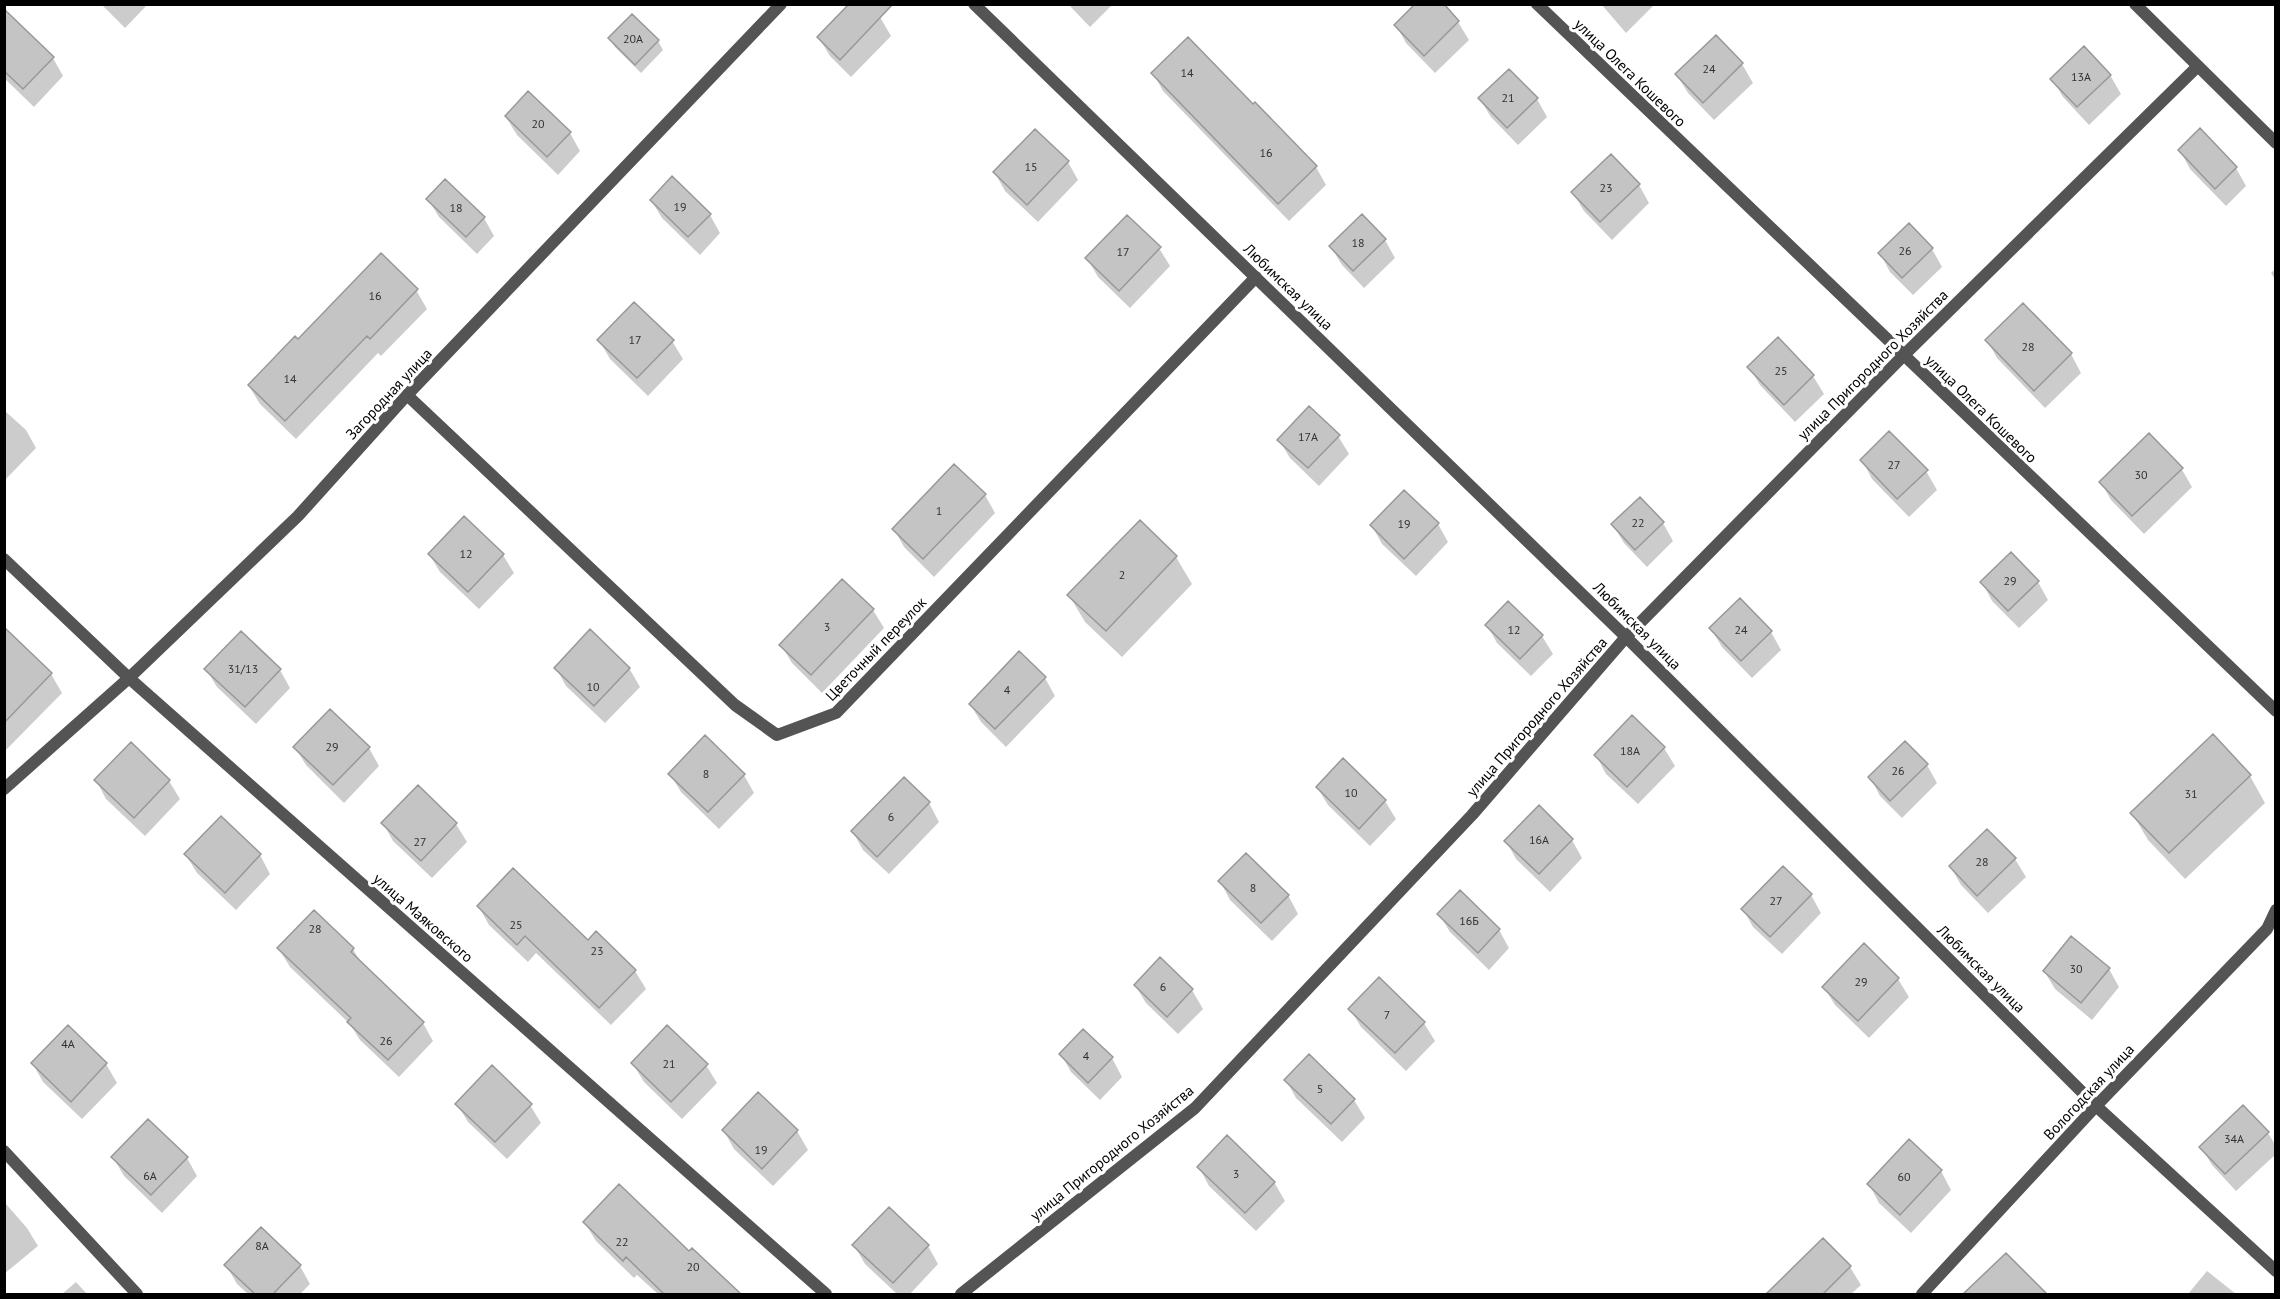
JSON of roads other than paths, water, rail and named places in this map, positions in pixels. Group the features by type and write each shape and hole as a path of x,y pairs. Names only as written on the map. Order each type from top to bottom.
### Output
{"street":[{"name":"Загородная улица","path":"4,789 129,678 298,516 407,395 780,4"},
{"name":"Любимская улица","path":"974,4 1626,637 2096,1106 2276,1271"},
{"name":"улица Олега Кошевого","path":"1537,4 2276,711"},
{"path":"2136,4 2276,143"},
{"name":"улица Пригородного Хозяйства","path":"961,1294 1195,1108 1472,815 1626,637 1903,356 2198,66"},
{"name":"Цветочный переулок","path":"407,395 735,705 777,735 836,713 1256,277"},
{"name":"улица Маяковского","path":"4,559 129,678 826,1294"},
{"name":"Вологодская улица","path":"1922,1294 2096,1106 2267,929 2276,910"},
{"path":"4,1151 136,1294"}]}
